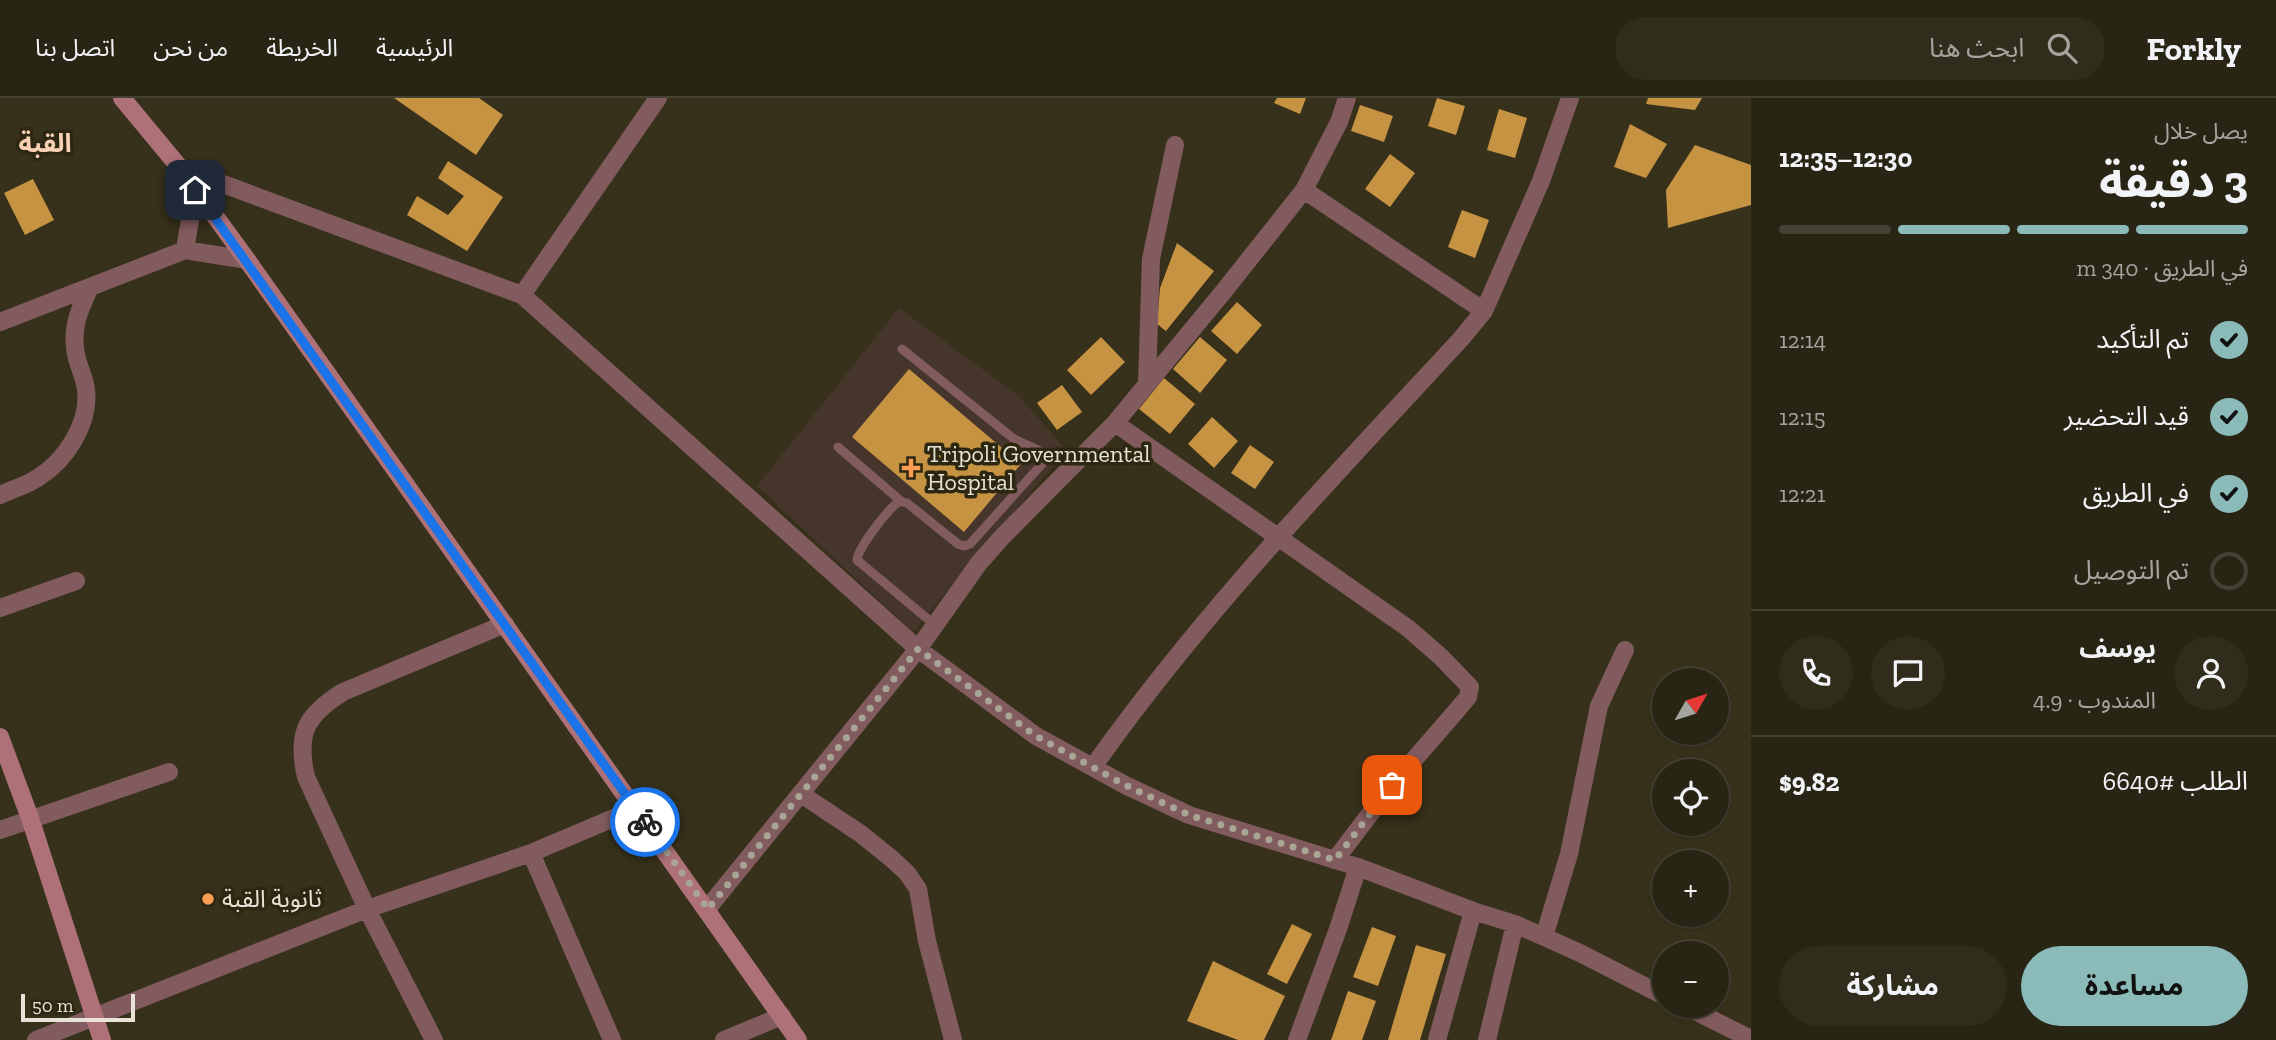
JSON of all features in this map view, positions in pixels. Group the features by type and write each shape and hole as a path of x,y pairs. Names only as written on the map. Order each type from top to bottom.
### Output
{"main road":[{"path":"122,98 180,169 247,260 798,1040"},
{"path":"0,737 30,818 102,1040"}],"street":[{"path":"522,295 657,98"},
{"path":"708,909 918,649 979,563 1115,423 1304,190 1339,122 1347,98"},
{"path":"1093,767 1148,693 1278,539 1484,311 1541,181 1570,98"},
{"path":"1147,382 1150,259 1175,145"},
{"path":"180,169 522,295 918,649 1036,736 1125,785 1189,815 1358,866 1473,911 1515,924 1652,990"},
{"path":"184,250 195,190"},
{"path":"1304,190 1484,311"},
{"path":"0,322 184,250 247,260"},
{"path":"0,495 38,478 67,450 76,434 84,414 86,390 76,356 73,333 76,316 90,287"},
{"path":"1115,423 1409,629 1450,665 1470,687 1468,697 1392,785 1335,860"},
{"path":"0,608 76,580"},
{"path":"434,1040 367,909 306,777 301,754 307,726 321,706 343,692 505,624"},
{"path":"1544,937 1569,853 1600,706 1625,650"},
{"path":"0,830 169,772"},
{"path":"800,794 881,851 907,873 918,890 953,1040"},
{"path":"36,1040 367,909 531,853 635,809"},
{"path":"531,853 612,1040"},
{"path":"1297,1040 1358,866"},
{"path":"1437,1040 1473,911"},
{"path":"1487,1040 1515,924"},
{"path":"724,1040 782,1016"},
{"path":"1709,1018 1750,1039"}],"lane":[{"path":"902,349 1014,439 1072,465"},
{"path":"838,447 902,502 964,546 971,544 1050,456"},
{"path":"902,502 898,502 871,534 859,551 857,561 935,625"}],"shaded area":[{"name":"Tripoli Governmental Hospital","path":"899,308 1019,396 1066,450 913,632 757,486"}],"building":[{"path":"394,98 479,98 503,115 476,155"},
{"path":"1277,98 1306,98 1300,114 1274,103"},
{"path":"1437,98 1465,106 1456,135 1428,126"},
{"path":"1648,98 1702,98 1695,110 1646,104"},
{"path":"1360,105 1393,116 1384,142 1351,131"},
{"path":"1499,109 1527,118 1515,158 1487,150"},
{"path":"1630,124 1667,144 1646,178 1614,167"},
{"path":"1695,145 1751,165 1751,205 1668,228 1666,190"},
{"path":"1390,154 1415,173 1390,207 1365,189"},
{"path":"448,161 503,197 467,251 407,215 417,196 448,215 464,196 438,178"},
{"path":"33,179 54,220 25,235 4,193"},
{"path":"1462,210 1489,220 1475,258 1448,247"},
{"path":"1177,243 1214,271 1166,331 1157,324 1160,288"},
{"path":"1237,302 1262,325 1237,354 1211,331"},
{"path":"1101,337 1125,362 1091,395 1067,370"},
{"path":"1200,337 1227,360 1200,393 1173,369"},
{"name":"Tripoli Governmental Hospital","path":"909,369 1021,464 964,532 852,437"},
{"path":"1164,378 1195,404 1170,434 1139,409"},
{"path":"1062,385 1082,412 1057,430 1037,403"},
{"path":"1212,417 1238,441 1214,468 1188,444"},
{"path":"1250,445 1274,462 1255,489 1231,473"},
{"path":"1292,924 1312,934 1287,984 1267,974"},
{"path":"1372,927 1396,936 1378,986 1353,977"},
{"path":"1416,945 1446,954 1420,1040 1388,1040"},
{"path":"1213,961 1285,996 1264,1040 1238,1040 1187,1021"},
{"path":"1348,991 1376,1001 1362,1040 1331,1040"}],"way so far":[{"path":"645,822 708,909 918,649 1036,736 1125,785 1189,815 1335,860 1392,785"}],"place":[{"name":"Tripoli Governmental Hospital","path":"911,468"},
{"name":"ثانوية القبة","path":"208,899"}],"district":[{"name":"القبة","path":"45,143"}],"route":[{"path":"195,190 645,822"}]}
